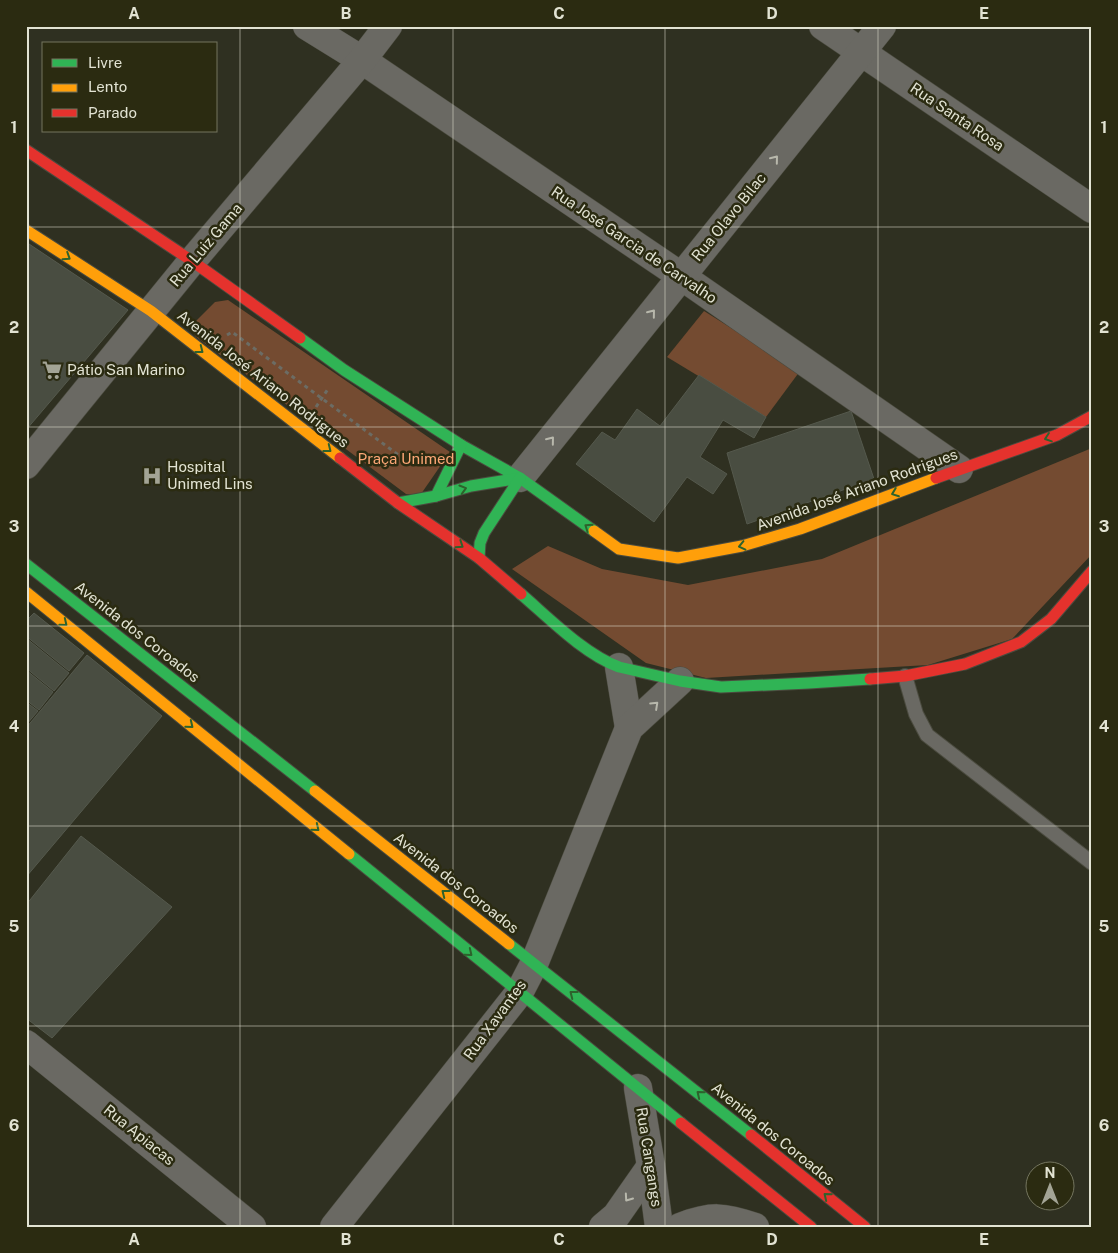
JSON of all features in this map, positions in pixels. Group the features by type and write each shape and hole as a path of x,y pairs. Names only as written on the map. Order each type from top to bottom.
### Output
{"street":[{"name":"Rua José Garcia de Carvalho","path":"306,26 362,60 681,276 959,469"},
{"name":"Rua Luiz Gama","path":"26,465 192,261 362,60 388,26"},
{"name":"Rua Santa Rosa","path":"823,26 1092,209"},
{"name":"Rua Olavo Bilac","path":"520,478 882,26"},
{"name":"Avenida José Ariano Rodrigues","path":"26,150 192,261 344,370 461,445 520,478 619,548 678,558 742,546 800,529 959,469 1057,435 1092,416"},
{"name":"Avenida José Ariano Rodrigues","path":"26,230 151,311 398,503 479,558 583,647 619,667 680,681 721,687 905,676 965,664 1021,642 1051,618 1092,571"},
{"path":"436,496 461,445"},
{"path":"398,503 436,496 471,486 520,478"},
{"path":"479,558 480,543 484,533 520,478"},
{"name":"Avenida dos Coroados","path":"26,564 686,1083 865,1227"},
{"path":"26,592 519,993 811,1227"},
{"path":"619,667 630,728"},
{"name":"Rua Xavantes","path":"334,1227 519,993 534,964 630,728 680,681"},
{"name":"Rua Apiacas","path":"26,1044 252,1227"},
{"name":"Rua Cangangs","path":"638,1088 659,1227"},
{"path":"603,1227 616,1216 651,1166"},
{"path":"680,1227 702,1219 719,1218 738,1221 755,1227"}],"lane":[{"path":"905,676 916,714 927,734 1092,863"}],"path":[{"path":"224,337 232,332 412,465 427,456"},
{"path":"311,415 338,375 344,370"}],"green space":[{"name":"Praça Unimed","path":"228,300 450,452 421,494 406,494 195,336 193,324 215,302"},
{"path":"704,311 800,371 766,417 667,357"},
{"path":"1092,448 1092,554 1012,639 928,665 706,678 646,663 512,569 548,546 602,569 688,585 822,559"}],"building":[{"name":"Pátio San Marino","path":"26,242 128,310 26,430"},
{"path":"699,375 766,417 754,438 723,420 700,457 727,474 713,494 687,477 654,522 576,464 602,432 615,440 637,409 660,426"},
{"path":"851,411 874,479 747,524 727,453"},
{"path":"34,613 84,653 69,671 26,636 26,621"},
{"path":"26,638 69,673 54,691 26,668"},
{"path":"87,655 162,716 26,877 26,728"},
{"path":"26,670 53,692 39,710 26,700"},
{"path":"26,702 38,711 26,725"},
{"path":"81,836 172,907 52,1038 26,1018 26,905"}],"traffic: fast":[{"path":"300,338 344,370 461,445 520,478 594,531"},
{"path":"436,496 461,445"},
{"path":"398,503 436,496 471,486 520,478"},
{"path":"479,558 480,543 484,533 520,478"},
{"path":"26,564 315,791"},
{"path":"521,594 580,645 619,667 680,681 721,687 870,679"},
{"path":"349,854 681,1123"},
{"path":"509,944 751,1135"}],"traffic: slow":[{"path":"26,230 151,311 340,458"},
{"path":"594,531 619,549 678,558 742,546 800,529 936,478"},
{"path":"26,592 349,854"},
{"path":"315,791 509,944"}],"traffic: jam":[{"path":"26,150 192,261 300,338"},
{"path":"936,478 1057,435 1092,416"},
{"path":"340,458 398,503 479,558 521,594"},
{"path":"870,679 905,676 965,664 1021,642 1051,619 1092,571"},
{"path":"681,1123 811,1227"},
{"path":"751,1135 865,1227"}],"place":[{"name":"Pátio San Marino","path":"52,370"},
{"name":"Hospital Unimed Lins","path":"152,476"}]}
